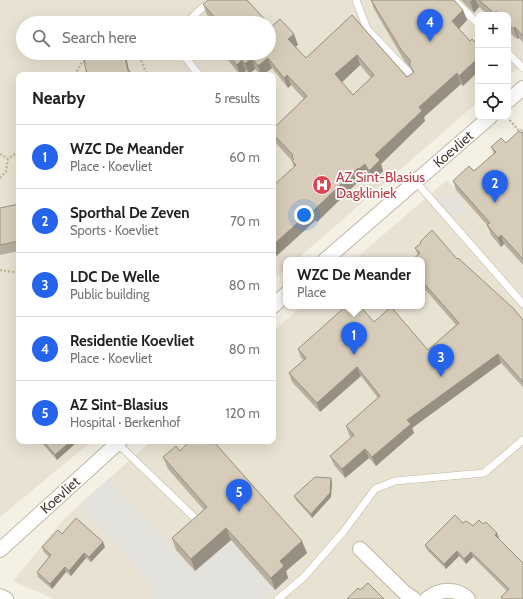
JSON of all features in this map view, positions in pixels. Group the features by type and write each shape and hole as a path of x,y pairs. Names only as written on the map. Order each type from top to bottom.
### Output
{"street":[{"path":"511,98 523,88"},
{"name":"Koevliet","path":"329,257 487,120"},
{"name":"Koevliet","path":"0,550 117,444"},
{"path":"360,549 405,593 414,599"},
{"path":"426,599 437,593 448,591 461,593 468,599"},
{"path":"0,596 6,599"}],"lane":[{"path":"194,16 211,0"},
{"path":"356,0 367,30 410,74"},
{"path":"454,0 475,21"},
{"path":"511,56 523,68"},
{"path":"187,60 197,72"},
{"path":"416,182 523,304"},
{"path":"278,599 304,577 344,531 375,489 395,481 484,472 523,440"},
{"path":"121,444 198,521"}],"path":[{"path":"77,72 82,62 88,60"},
{"path":"141,60 146,72"},
{"path":"510,120 519,131 523,130"},
{"path":"0,178 6,171 8,159 16,153"},
{"path":"0,154 8,159"},
{"path":"0,270 16,273"}],"shaded area":[{"path":"0,0 523,0 523,64 511,74 511,12 475,12 475,105 299,257 283,257 283,272 276,277 276,72 16,72 16,444 88,444 0,517"},
{"path":"447,180 523,265 523,599 54,599 13,581 63,520 148,444 276,444 276,329 299,309 425,309 425,257 357,257"},
{"path":"456,196 469,212 466,214 453,215 438,198"},
{"path":"108,479 195,571 231,540 275,590 266,599 152,599 156,590 80,504"}],"building":[{"path":"208,0 247,0 262,16 214,16 203,4"},
{"path":"371,0 454,0 463,10 452,21 470,41 472,39 475,42 475,61 459,76 457,73 419,107 422,111 375,155 380,160 369,171 365,164 359,169 358,168 313,211 312,210 276,242 276,183 296,165 292,161 294,159 292,157 293,155 276,137 276,126 307,96 287,75 284,78 270,60 276,60 276,23 280,19 294,34 288,39 306,58 352,15 407,77 414,72 410,66 410,60 402,51","holes":["357,55 374,75 353,95 335,74"]},
{"path":"479,0 523,0 523,36 515,27 514,29 511,26 511,12 493,12"},
{"path":"84,60 126,60 128,71 130,72 86,72"},
{"path":"233,60 242,60 237,65"},
{"path":"242,60 250,60 245,64"},
{"path":"254,60 266,60 258,66"},
{"path":"519,131 521,133 523,132 523,259 501,235 498,238 487,225 490,223 453,181 469,166 474,171 496,152 491,147 501,138 506,143"},
{"path":"16,205 16,242 0,245 0,208"},
{"path":"432,230 457,259 458,258 514,309 523,320 523,382 498,354 407,420 411,424 372,457 365,449 342,469 330,456 354,435 346,426 380,396 357,367 317,403 289,373 306,358 298,349 343,309 363,309 374,322 389,309 393,309 428,350 459,323 425,284 425,257 415,257 420,253 415,248 421,243 420,242"},
{"path":"46,444 68,444 55,455"},
{"path":"187,444 216,444 302,541 280,561 284,566 271,578 226,528 191,559 172,538 207,507 163,457 176,446 180,451"},
{"path":"315,477 331,478 330,493 311,514 294,496"},
{"path":"455,515 463,523 466,521 473,526 479,520 483,524 486,522 497,533 495,535 523,563 523,599 504,599 501,597 509,589 471,552 464,559 457,551 444,564 425,545"},
{"path":"76,518 103,542 89,557 84,553 69,571 65,567 50,584 37,572 51,555 42,547 58,530 62,534"},
{"path":"368,583 384,599 347,599 358,588 360,590"}],"place":[{"name":"Residentie Koevliet","path":"430,42"},
{"name":"AZ Sint-Blasius Dagkliniek","path":"322,185"},
{"name":"Sporthal De Zeven","path":"495,203"},
{"name":"WZC De Meander","path":"354,355"},
{"name":"LDC De Welle","path":"441,377"},
{"name":"AZ Sint-Blasius","path":"239,512"}]}
